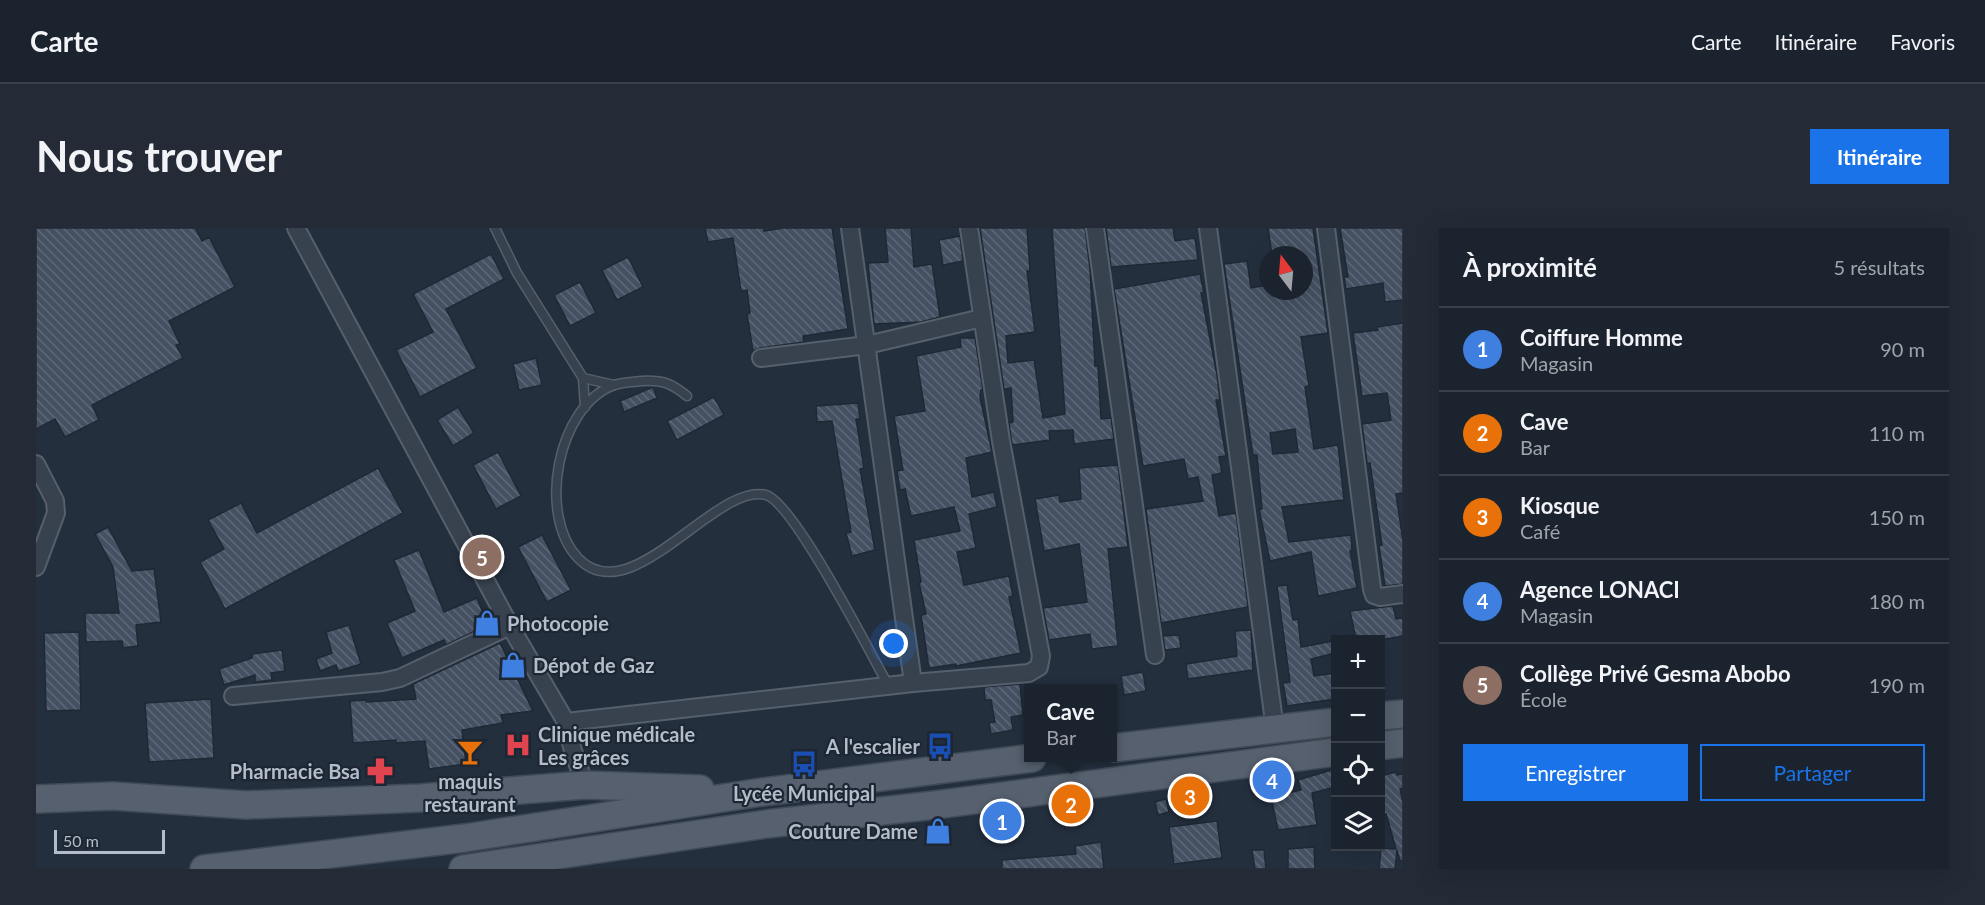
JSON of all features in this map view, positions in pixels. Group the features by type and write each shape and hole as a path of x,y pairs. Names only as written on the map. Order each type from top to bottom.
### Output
{"main road":[{"path":"1385,716 1403,714"},
{"path":"1117,748 1331,722"},
{"path":"1385,745 1403,743"},
{"path":"463,869 766,824 935,805 1331,753"},
{"path":"204,869 465,838 762,792 1024,759"},
{"path":"36,800 113,796 246,805 420,798 585,785 762,792"},
{"path":"573,869 681,838"}],"street":[{"path":"296,228 510,626 566,722 585,785"},
{"path":"850,228 913,683"},
{"path":"566,722 888,685 1029,673 1039,667 1041,656 1001,441 969,228"},
{"path":"1095,228 1155,655"},
{"path":"1208,228 1275,729"},
{"path":"1326,228 1372,589 1374,595 1380,597 1403,594"},
{"path":"761,358 867,345 982,318"},
{"path":"36,464 55,501 56,513 36,567"},
{"path":"233,696 382,682 400,678 510,626"}],"lane":[{"path":"495,228 517,273 583,378 585,407"},
{"path":"583,378 614,385 651,381 672,384 687,396"},
{"path":"614,385 585,407 571,425 562,452 556,491 558,522 567,544 579,560 595,570 612,573 632,567 669,546 729,504 750,496 767,495 783,507 826,572 888,685"}],"building":[{"path":"36,228 195,228 202,241 209,237 235,287 169,321 180,344 176,345 183,358 92,405 99,420 65,437 55,419 36,429"},
{"path":"705,228 764,228 764,231 783,228 832,228 848,329 803,336 804,342 753,351 747,314 750,313 747,290 741,291 733,238 708,242"},
{"path":"885,228 911,228 914,267 932,264 940,317 921,322 874,324 868,263 888,262"},
{"path":"980,228 1027,228 1030,271 1027,271 1035,332 1006,336 1008,363 1034,360 1043,418 1065,414 1052,228 1085,228 1101,419 1111,418 1114,439 1074,444 1073,430 1049,431 1050,440 1012,445 1009,423 1013,422 1011,388 1004,389"},
{"path":"1106,228 1173,228 1175,241 1195,238 1198,260 1111,267"},
{"path":"1268,228 1313,228 1328,333 1301,337 1309,386 1305,387 1314,449 1338,445 1344,500 1282,507 1289,542 1351,535 1352,550 1350,551 1357,588 1318,596 1311,552 1270,561 1259,509 1262,509 1257,455 1253,455 1224,264 1247,261 1251,288 1259,287 1259,300 1313,300 1313,246 1271,246","holes":["1295,429 1298,452 1273,454 1270,433"]},
{"path":"1340,228 1403,228 1403,300 1385,302 1383,283 1346,289 1344,277 1348,277"},
{"path":"960,236 963,261 943,265 939,240"},
{"path":"491,254 504,279 446,309 477,368 420,397 396,350 433,332 413,294"},
{"path":"628,257 643,287 617,300 602,270"},
{"path":"1200,274 1204,293 1201,293 1217,375 1220,400 1216,400 1226,456 1219,457 1222,473 1212,475 1219,516 1236,513 1248,607 1161,623 1146,509 1203,501 1198,477 1188,479 1184,459 1143,466 1114,289"},
{"path":"580,282 596,313 570,326 554,295"},
{"path":"1403,323 1403,493 1396,494 1403,541 1403,584 1385,586 1379,546 1382,545 1362,424 1391,420 1387,393 1362,396 1353,333 1378,330 1377,327"},
{"path":"960,338 975,338 983,390 981,390 980,397 992,452 966,458 972,497 994,492 997,507 969,514 976,548 957,552 964,585 1009,576 1013,596 1009,597 1021,653 956,666 956,664 929,668 921,615 926,614 919,583 921,582 914,540 960,531 954,507 911,516 905,489 900,490 897,471 903,470 894,416 925,411 916,356 961,347"},
{"path":"536,358 542,385 519,390 513,364"},
{"path":"653,387 657,398 624,412 620,401"},
{"path":"714,397 724,415 677,440 667,421"},
{"path":"858,403 860,419 856,419 864,468 860,469 875,550 852,556 846,533 851,532 832,421 817,422 816,406"},
{"path":"458,407 474,433 453,446 437,420"},
{"path":"498,452 521,496 496,509 473,465"},
{"path":"1118,465 1128,547 1108,549 1118,646 1092,649 1090,634 1049,640 1043,608 1087,602 1079,544 1044,551 1035,499 1059,495 1060,502 1081,499 1079,468"},
{"path":"378,468 403,513 225,609 200,562 224,549 208,520 241,503 257,533"},
{"path":"108,527 132,571 154,569 161,622 136,625 138,646 123,648 122,641 86,642 85,613 119,613 113,567 95,534"},
{"path":"542,535 571,590 547,602 518,547"},
{"path":"419,550 444,612 477,598 488,625 446,645 444,640 402,658 387,623 415,611 394,560"},
{"path":"1287,585 1293,620 1298,619 1301,647 1331,641 1331,654 1311,659 1314,676 1331,674 1331,700 1287,706 1283,683 1290,682 1277,586"},
{"path":"1393,606 1396,619 1403,618 1403,636 1385,639 1385,635 1355,635 1350,611"},
{"path":"349,625 361,664 338,671 336,665 320,671 316,659 332,653 326,632"},
{"path":"1251,630 1253,670 1188,679 1186,664 1237,656 1235,631"},
{"path":"79,632 81,710 46,711 44,633"},
{"path":"1179,635 1181,648 1165,650 1163,636"},
{"path":"500,643 533,711 501,715 503,723 462,730 466,764 429,769 425,741 396,743 396,740 353,743 350,701 416,699 413,684"},
{"path":"282,650 285,671 271,673 272,680 255,682 255,675 224,685 219,669 252,658 252,654"},
{"path":"1143,672 1146,691 1124,695 1121,676"},
{"path":"1020,684 1023,715 1011,717 1013,730 991,734 989,723 995,722 991,700 985,700 984,687"},
{"path":"211,699 214,758 149,762 145,703"},
{"path":"1331,770 1331,788 1312,793 1317,825 1278,830 1271,797 1301,790 1298,780"},
{"path":"1396,772 1397,775 1403,774 1403,788 1400,789 1403,802 1403,861 1400,861 1397,850 1395,869 1379,869 1381,851 1385,851 1385,848 1396,849 1385,814 1385,775"},
{"path":"1166,799 1169,812 1158,815 1155,802"},
{"path":"1217,821 1222,858 1174,864 1169,827"},
{"path":"1101,842 1104,869 1002,869 1002,860 1076,854 1075,846"},
{"path":"1314,847 1315,869 1288,869 1288,849"},
{"path":"1252,850 1264,850 1266,869 1255,869"}],"place":[{"name":"Collège Privé Gesma Abobo","path":"482,557"},
{"name":"Photocopie","path":"487,623"},
{"name":"Dépot de Gaz","path":"513,665"},
{"name":"Clinique médicale Les grâces","path":"518,745"},
{"name":"A l'escalier","path":"940,746"},
{"name":"maquis restaurant","path":"470,752"},
{"name":"Lycée Municipal","path":"804,764"},
{"name":"Pharmacie Bsa","path":"380,771"},
{"name":"Agence LONACI","path":"1272,780"},
{"name":"Kiosque","path":"1190,796"},
{"name":"Cave","path":"1071,804"},
{"name":"Coiffure Homme","path":"1002,821"},
{"name":"Couture Dame","path":"938,831"}]}
